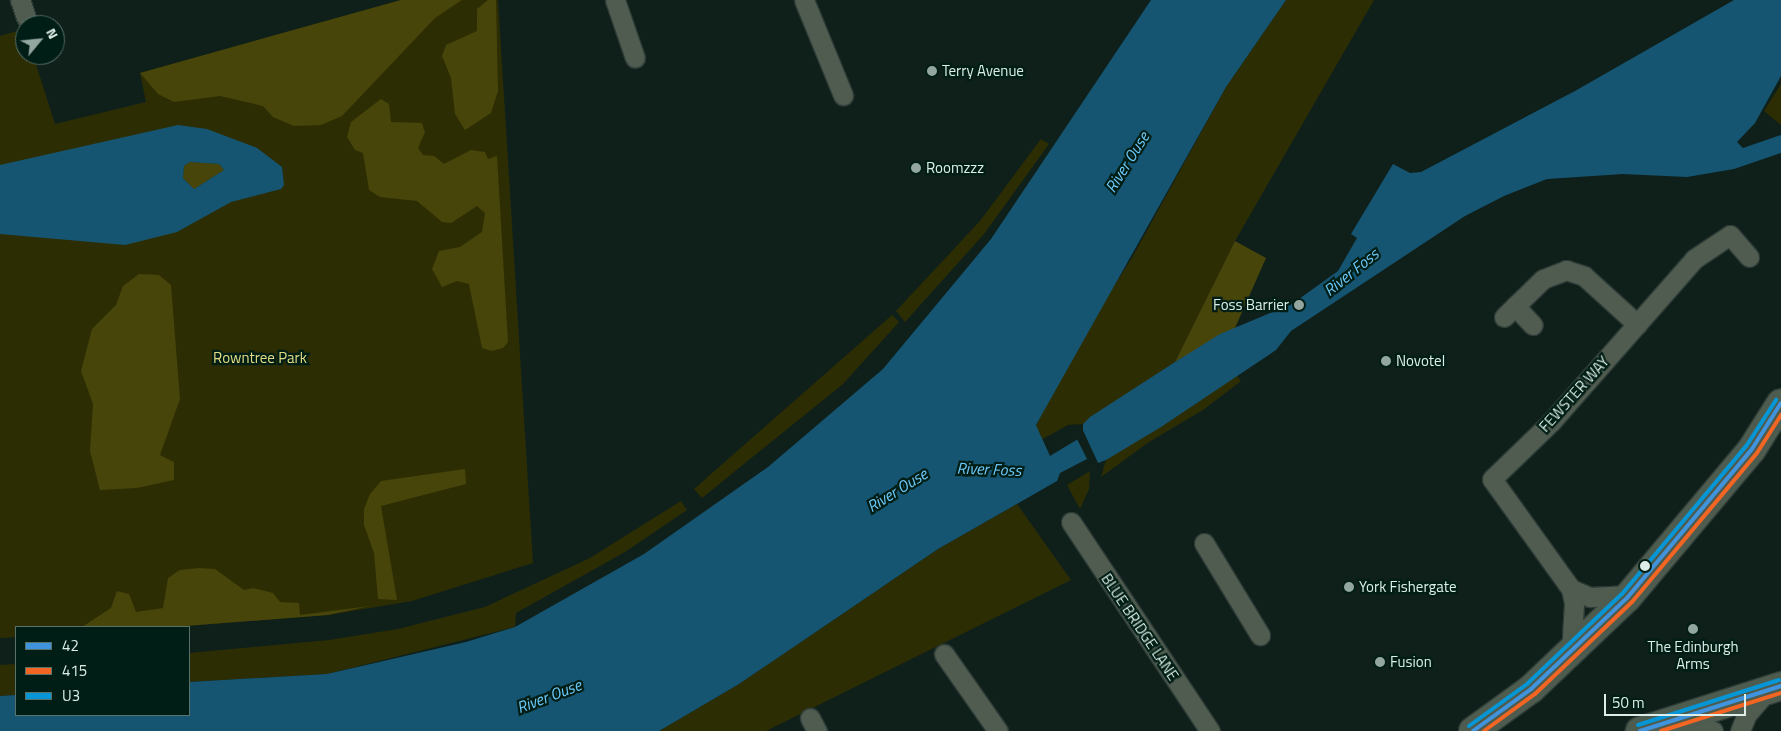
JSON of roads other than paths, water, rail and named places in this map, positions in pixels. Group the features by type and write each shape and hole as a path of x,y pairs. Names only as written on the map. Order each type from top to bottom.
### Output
{"main road":[{"path":"1475,730 1571,654 1630,595 1752,449 1781,403"},
{"path":"1752,449 1781,431"},
{"path":"1640,731 1680,720 1773,689"}],"street":[{"path":"615,0 635,58"},
{"path":"804,0 843,96"},
{"name":"FEWSTER WAY","path":"1571,654 1574,603 1570,588 1492,479 1551,422 1694,259 1730,235 1749,257"},
{"path":"1533,325 1510,312 1543,279 1566,270 1584,276 1637,324"},
{"name":"BLUE BRIDGE LANE","path":"1071,522 1210,731"},
{"path":"1204,543 1260,635"},
{"path":"1570,588 1590,597 1630,595"},
{"path":"944,654 998,731"},
{"path":"1740,731 1747,714 1773,689"},
{"path":"1680,720 1713,731"}],"water":[{"path":"1151,0 1286,0 1226,87 1036,425 1050,456 1083,436 1083,424 1090,417 1175,362 1220,334 1292,304 1338,271 1357,238 1351,234 1393,164 1410,173 1421,172 1575,91 1734,0 1781,0 1781,76 1755,123 1737,142 1743,148 1781,135 1781,153 1734,169 1687,177 1623,174 1547,179 1504,196 1465,216 1291,331 1276,350 1161,427 1106,460 1098,463 1087,459 1060,473 1057,481 938,549 739,684 659,731 0,731 0,696 15,695 15,716 190,716 190,682 327,674 466,642 515,627 644,554 768,467 883,369 991,239"},
{"path":"178,125 207,129 257,148 282,167 284,185 281,189 231,202 177,232 125,245 0,234 0,165","holes":["190,162 219,164 224,170 194,189 183,178 184,166"]}],"place":[{"name":"Terry Avenue","path":"932,71"},
{"name":"Roomzzz","path":"916,168"},
{"name":"Foss Barrier","path":"1299,305"},
{"name":"Novotel","path":"1386,361"},
{"name":"York Fishergate","path":"1349,587"},
{"name":"The Edinburgh Arms","path":"1693,629"},
{"name":"Fusion","path":"1380,662"}],"water label":[{"name":"River Ouse","path":"1127,162"},
{"name":"River Foss","path":"1351,272"},
{"name":"River Foss","path":"989,469"},
{"name":"River Ouse","path":"897,490"},
{"name":"River Ouse","path":"549,696"}],"park label":[{"name":"Rowntree Park","path":"260,358"}]}
